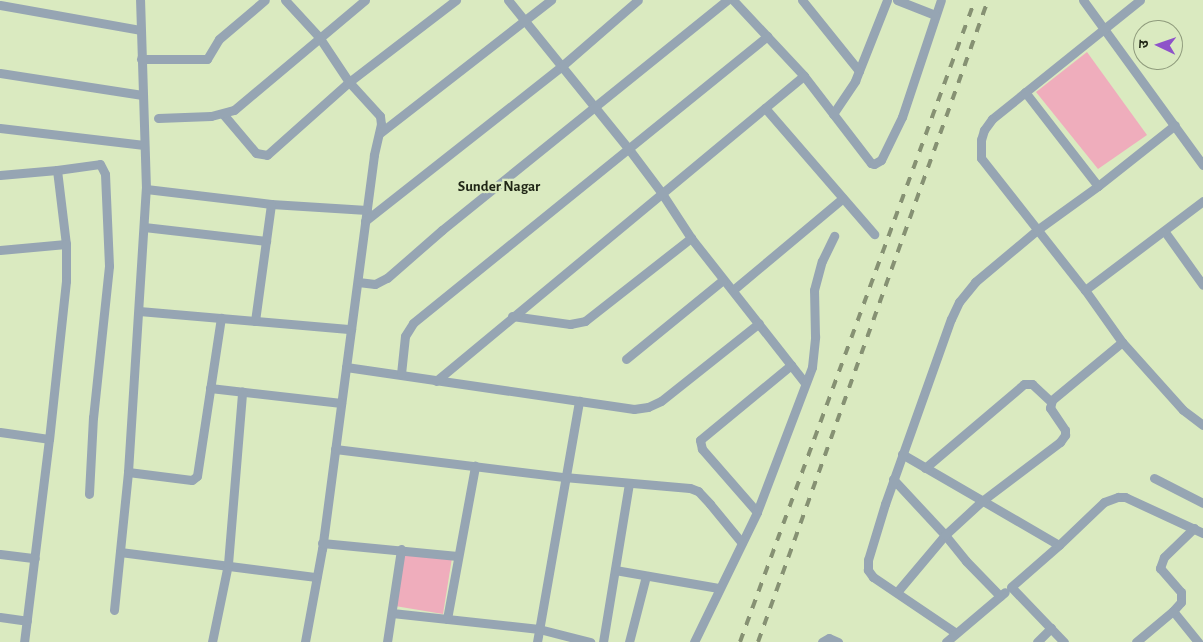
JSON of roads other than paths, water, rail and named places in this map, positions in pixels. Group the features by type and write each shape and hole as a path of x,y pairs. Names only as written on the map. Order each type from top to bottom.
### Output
{"street":[{"path":"114,610 128,472 146,189 140,0"},
{"path":"141,59 207,59 219,39 265,0"},
{"path":"285,0 319,37 349,82 380,116 380,133 374,155 366,210 322,544 305,642"},
{"path":"158,118 223,114 244,104 319,37 365,0"},
{"path":"223,114 256,153 267,155 349,82 456,0"},
{"path":"508,0 563,65 628,148 661,192 691,238 806,383"},
{"path":"380,133 525,22 550,0"},
{"path":"365,221 563,65 638,0"},
{"path":"358,282 375,284 387,278 594,107 728,0"},
{"path":"733,0 804,76 871,163 878,164 902,117 941,0"},
{"path":"802,0 860,71"},
{"path":"897,0 935,15"},
{"path":"1084,0 1203,165"},
{"path":"1140,0 992,119 984,130 980,148 981,158 1085,290 1122,342 1182,410 1203,425"},
{"path":"833,114 860,71 885,1"},
{"path":"0,5 140,30"},
{"path":"401,374 405,336 413,323 767,36"},
{"path":"0,73 142,95"},
{"path":"436,381 661,192 804,76"},
{"path":"1025,92 1098,186"},
{"path":"765,108 874,234"},
{"path":"956,633 873,577 868,570 868,560 893,479 959,302 975,282 1036,230 1098,186 1175,125"},
{"path":"0,128 144,145"},
{"path":"0,175 100,164 105,174 109,266 93,417 89,494"},
{"path":"24,642 66,281 66,244 57,170"},
{"path":"146,189 271,204 366,210"},
{"path":"732,290 843,198"},
{"path":"1085,290 1203,202"},
{"path":"255,321 271,204"},
{"path":"144,227 266,241"},
{"path":"1165,232 1203,285"},
{"path":"694,642 718,588 757,512 806,383 815,356 816,283 834,236"},
{"path":"512,316 570,324 585,321 691,238"},
{"path":"0,250 66,244"},
{"path":"626,359 723,280"},
{"path":"139,311 351,329"},
{"path":"128,472 194,479 199,472 221,318"},
{"path":"346,367 634,409 655,404 759,323"},
{"path":"897,592 945,535 982,501 1040,459 1063,438 1065,430 1050,408 1051,402 1056,395 1122,342"},
{"path":"757,512 702,449 700,440 791,364"},
{"path":"925,468 1024,384 1032,384 1051,402"},
{"path":"210,388 341,403"},
{"path":"212,642 228,564 242,392"},
{"path":"537,642 564,477 579,401"},
{"path":"0,432 49,439"},
{"path":"335,449 564,477 690,488 698,491 742,544"},
{"path":"902,454 1059,545"},
{"path":"447,619 457,556 475,466"},
{"path":"1154,478 1203,503"},
{"path":"893,479 1000,596"},
{"path":"603,642 629,483"},
{"path":"946,642 1059,545 1104,502 1118,497 1125,497 1203,532"},
{"path":"1136,642 1181,602 1183,596 1161,571 1160,565 1164,556 1194,528"},
{"path":"322,544 401,549 457,556"},
{"path":"387,642 401,549"},
{"path":"120,552 316,576"},
{"path":"0,554 35,558"},
{"path":"615,570 718,588"},
{"path":"629,642 646,576"},
{"path":"1011,587 1064,642"},
{"path":"1173,611 1198,642"},
{"path":"392,613 539,629 590,642"},
{"path":"0,617 27,621"},
{"path":"1037,642 1051,628"},
{"path":"822,642 829,638 838,642"}],"railway":[{"path":"740,642 975,0"},
{"path":"758,642 988,0"}],"district":[{"name":"Sunder Nagar","path":"499,187"}]}
